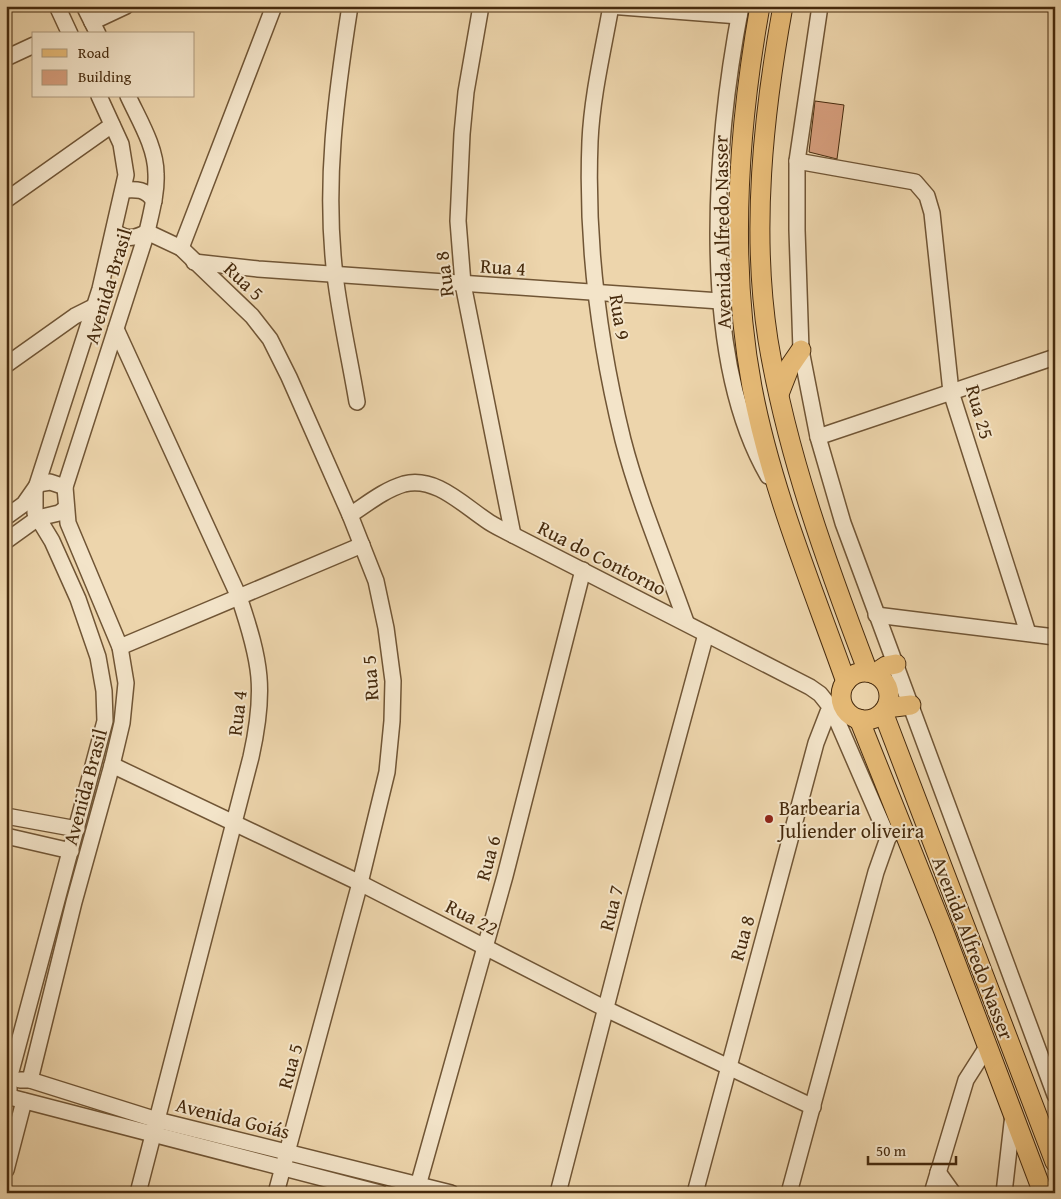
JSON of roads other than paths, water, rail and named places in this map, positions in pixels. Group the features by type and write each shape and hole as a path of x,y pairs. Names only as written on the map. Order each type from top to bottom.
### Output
{"main road":[{"name":"Avenida Alfredo Nasser","path":"760,6 749,68 742,133 740,256 744,322 752,386 766,447 782,498 846,682"},
{"name":"Avenida Alfredo Nasser","path":"783,6 773,58 766,116 761,191 761,259 768,339 802,489 871,673"},
{"path":"779,394 790,366 801,350"},
{"path":"871,673 886,685 888,700 884,710 876,717 859,719 837,706 846,682 860,673 871,673 886,666 896,664"},
{"path":"884,710 912,704"},
{"name":"Avenida Alfredo Nasser","path":"884,710 1055,1162"},
{"name":"Avenida Alfredo Nasser","path":"859,719 1043,1193"}],"street":[{"path":"57,6 65,32"},
{"path":"84,6 95,28 126,6"},
{"path":"114,231 122,237 130,238 147,232 182,248 274,6"},
{"path":"350,6 340,70 330,171 335,275 357,402"},
{"name":"Rua 8","path":"481,6 466,92 459,165 458,221 463,284 513,535"},
{"path":"610,6 740,11 726,111 722,159 720,301 729,360 740,407 762,466 782,498"},
{"name":"Rua 9","path":"610,6 596,88 590,140 590,199 595,293 623,441 637,486 686,622"},
{"path":"820,6 797,161 801,350 818,437 843,523 876,615 912,704 1055,1095"},
{"path":"6,58 32,46"},
{"name":"Avenida Brasil","path":"13,1098 8,1078 58,902 105,721 104,691 98,657 78,599 52,541 38,518 34,505 38,484 95,306 124,190 126,162 121,144 100,98"},
{"name":"Avenida Brasil","path":"30,1080 74,902 122,723 126,682 120,647 68,523 65,487 147,232 154,201 156,172 153,157 149,142 129,98"},
{"path":"6,200 112,124"},
{"name":"Rua 25","path":"797,161 915,182 928,196 932,213 951,392 1028,633"},
{"path":"124,190 142,190 149,193 154,201"},
{"name":"Rua 5","path":"182,248 194,262 252,316 266,333 289,376 350,515 376,581 386,628 393,681 392,721 387,772 360,882 283,1168"},
{"name":"Rua 4","path":"194,262 335,275 720,301"},
{"path":"6,365 75,316 95,306"},
{"name":"Rua 4","path":"116,329 239,598 252,636 261,691 259,719 234,823 153,1135"},
{"path":"818,437 1055,357"},
{"path":"38,484 50,482 65,487"},
{"name":"Rua do Contorno","path":"350,515 382,494 404,484 419,483 435,486 488,522 810,687 837,706 888,838"},
{"name":"Avenida Brasil","path":"6,517 24,504 38,484"},
{"path":"6,541 38,518 59,514 66,508"},
{"path":"120,647 362,545"},
{"name":"Rua 6","path":"418,1188 485,946 583,570"},
{"path":"876,615 1055,637"},
{"name":"Rua 7","path":"558,1193 633,903 706,634"},
{"name":"Rua 8","path":"694,1193 816,743 824,717 837,706"},
{"path":"105,721 122,723"},
{"name":"Rua 22","path":"112,765 360,882 606,1009 728,1065 813,1107"},
{"path":"6,816 77,829"},
{"path":"790,1193 876,872 888,838 901,824"},
{"path":"6,836 71,851"},
{"path":"58,902 74,902"},
{"path":"932,1193 966,1080 987,1047"},
{"name":"Avenida Goiás","path":"8,1078 30,1080 157,1120 287,1152 418,1188 451,1193"},
{"path":"6,1170 13,1098"},
{"name":"Avenida Goiás","path":"13,1098 380,1193"},
{"path":"1004,1193 1013,1114"},
{"path":"138,1193 153,1135"},
{"path":"276,1193 283,1168"},
{"path":"938,1172 953,1193"}],"place":[{"name":"Barbearia Juliender oliveira","path":"769,819"}]}
